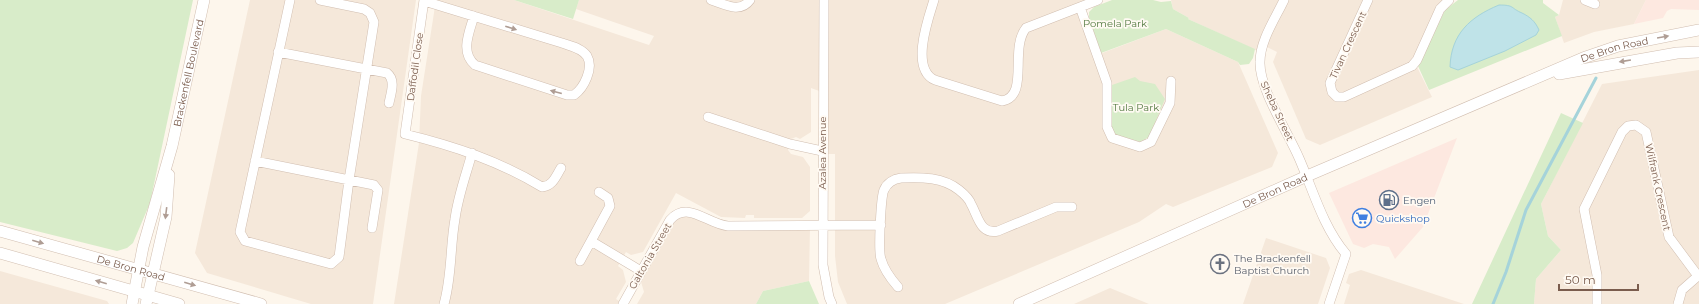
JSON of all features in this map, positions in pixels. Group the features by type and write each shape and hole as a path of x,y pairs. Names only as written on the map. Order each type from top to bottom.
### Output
{"street":[{"name":"Brackenfell Boulevard","path":"132,304 140,270 143,247 172,146 204,0"},
{"path":"290,0 240,232 241,237 245,241 331,264 339,257 349,180 374,22 365,5 320,0"},
{"path":"424,0 562,43 582,51 589,60 584,85 574,95 567,95 475,65 470,60 466,48 474,16"},
{"name":"Daffodil Close","path":"424,0 405,134 445,144 472,153"},
{"path":"711,0 735,8 743,6 750,0"},
{"name":"Azalea Avenue","path":"824,0 822,265 832,304"},
{"path":"934,0 924,34 923,63 926,73 935,80 1002,100 1013,96 1017,88 1017,57 1024,31 1031,25 1098,0"},
{"name":"Sheba Street","path":"1284,0 1262,50 1260,71 1273,104 1307,176 1335,241 1346,254 1329,304"},
{"name":"Tivan Crescent","path":"1368,0 1330,83 1332,92 1337,96 1344,97 1412,66 1417,60 1440,9 1449,0"},
{"path":"1585,0 1595,4"},
{"path":"1080,7 1106,83 1107,127 1112,138 1140,147 1151,142 1170,103 1170,81"},
{"name":"De Bron Road","path":"1019,304 1307,176 1583,58 1618,46 1699,30"},
{"path":"278,52 387,73 391,76 393,81 389,103"},
{"name":"De Bron Road","path":"1533,79 1594,66 1677,53 1699,52"},
{"path":"708,116 800,148 822,151"},
{"name":"Wilfrank Crescent","path":"1596,304 1597,275 1584,209 1622,132 1628,126 1636,125 1646,132 1670,237 1698,276"},
{"name":"Brackenfell Boulevard","path":"147,300 166,217 172,146"},
{"path":"444,304 450,278 454,218 472,153 515,171 542,187 547,187 553,182 561,168"},
{"path":"256,161 371,184 377,187 372,228"},
{"path":"898,288 887,274 881,260 879,247 882,198 884,189 894,180 902,178 936,180 952,185 966,196 971,203 982,227 991,232 998,231 1056,207 1072,208"},
{"path":"580,260 610,206 608,198 600,192"},
{"name":"Galtonia Street","path":"623,304 670,220 682,212 692,212 723,225 881,226"},
{"name":"De Bron Road","path":"0,231 261,304"},
{"path":"591,241 641,271"},
{"path":"0,253 135,292 147,300 179,304"},
{"path":"1678,304 1682,290 1698,276"}],"shaded area":[{"path":"250,0 416,0 373,304 311,304 207,273 195,253"},
{"path":"436,0 514,0 649,45 654,36 576,9 579,0 1099,0 1080,7 1097,55 1166,29 1238,62 1278,153 1272,167 1173,207 1166,204 1139,222 945,304 847,304 838,282 835,256 835,154 821,154 822,92 811,88 811,132 800,139 796,137 791,139 788,150 791,154 803,157 810,167 810,211 802,218 754,218 754,215 746,215 745,218 721,217 676,193 643,252 631,255 626,252 618,266 623,270 626,282 616,299 624,304 394,304 419,143 421,96"},
{"path":"1171,0 1450,0 1415,63 1432,97 1320,145 1306,139 1273,62 1277,52 1263,45 1260,52 1188,19 1189,18 1173,9"},
{"path":"1563,0 1646,0 1634,24 1594,32 1564,43 1555,17 1559,15"},
{"path":"1646,0 1699,0 1699,10 1671,9 1667,11 1663,18 1634,24"},
{"path":"1699,70 1699,304 1534,304 1536,279 1561,250 1548,236 1541,204 1602,84"},
{"path":"1457,138 1423,227 1395,259 1389,247 1373,244 1364,248 1353,244 1329,193"},
{"path":"677,214 713,223 810,227 809,281 763,291 756,304 637,304 644,292 639,275"},
{"path":"1266,238 1326,258 1330,268 1318,304 1243,304"},
{"path":"1361,270 1464,304 1344,304 1350,285 1346,283 1349,274"},
{"path":"0,271 107,301 109,304 0,304"},
{"path":"1110,288 1149,304 1074,304"}],"green space":[{"path":"0,0 193,0 150,203 133,243 127,248 117,251 0,222"},
{"path":"514,0 579,0 573,19"},
{"name":"Pomela Park","path":"1112,0 1171,1 1173,9 1189,18 1188,19 1255,49 1253,58 1249,64 1240,65 1238,62 1166,29 1101,53 1089,18 1089,12 1094,7"},
{"path":"1458,0 1543,0 1543,3 1559,15 1555,17 1562,36 1429,90 1418,66 1445,10"},
{"name":"Tula Park","path":"1135,77 1140,81 1155,84 1165,99 1149,137 1140,142 1114,134 1111,127 1112,85"},
{"path":"1561,113 1583,123 1541,204 1548,236 1561,250 1536,279 1534,304 1472,304"},
{"path":"809,281 819,304 756,304 763,291"}],"water":[{"path":"1499,5 1510,6 1530,18 1539,30 1536,35 1505,51 1458,70 1450,67 1454,45 1464,28 1479,15"}],"waterway":[{"path":"1493,304 1506,272 1526,210 1596,78"}],"place":[{"name":"Engen","path":"1389,200"},
{"name":"Quickshop","path":"1362,218"},
{"name":"The Brackenfell Baptist Church","path":"1220,264"}]}
